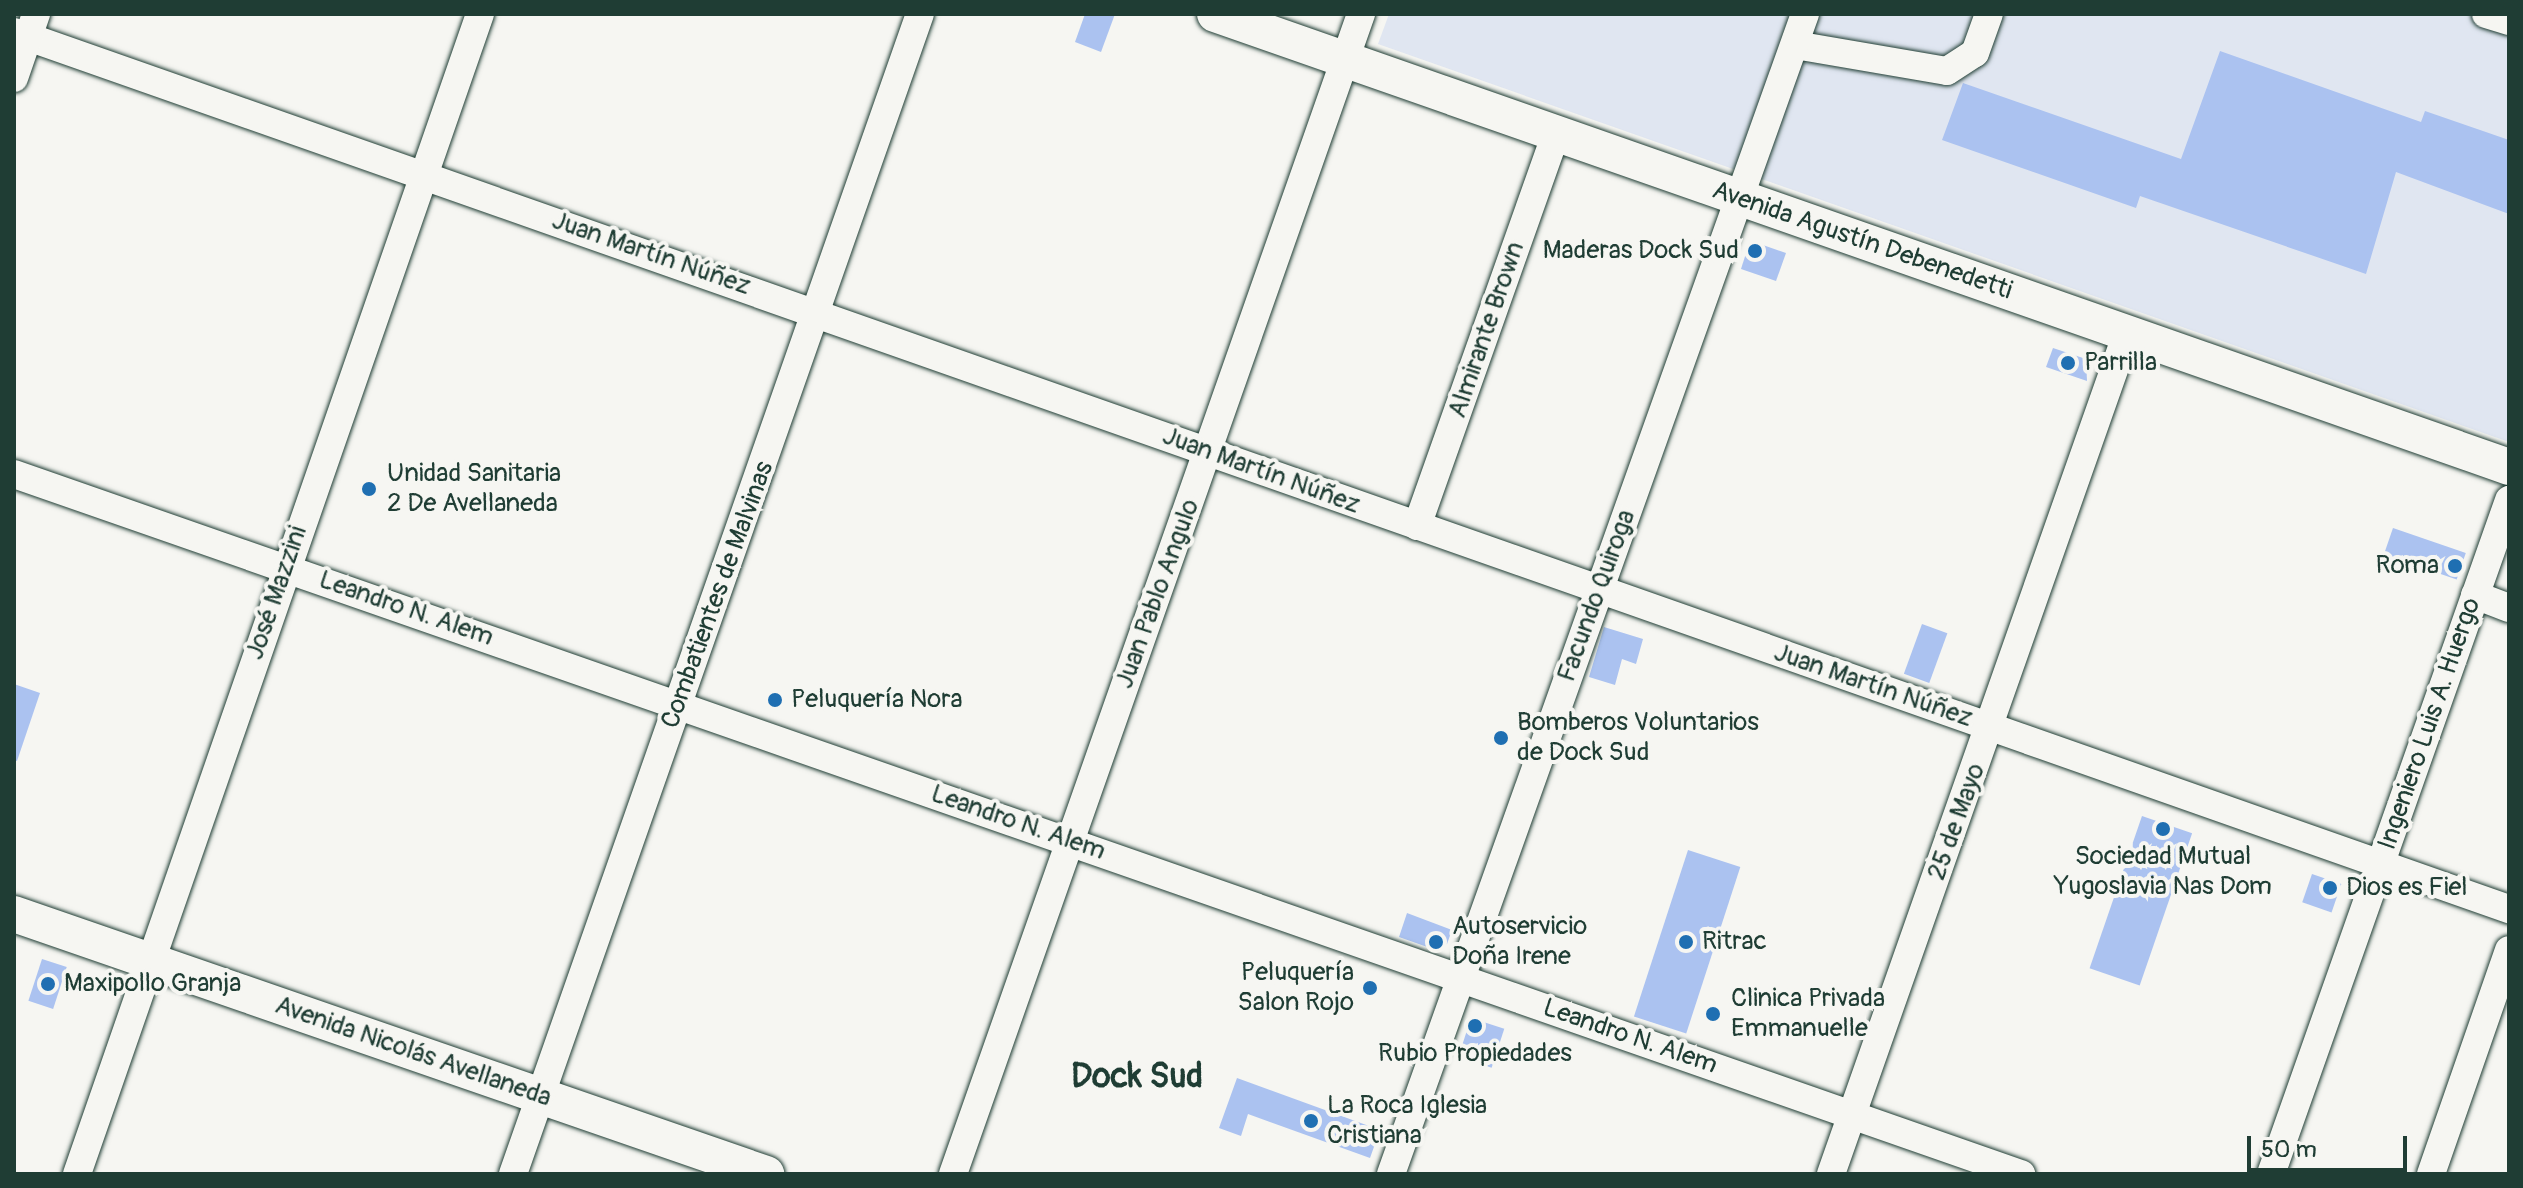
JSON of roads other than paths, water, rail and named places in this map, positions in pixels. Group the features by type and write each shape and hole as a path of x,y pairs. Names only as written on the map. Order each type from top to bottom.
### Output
{"main road":[{"name":"Avenida Agustín Debenedetti","path":"1215,14 2509,467"},
{"name":"Avenida Nicolás Avellaneda","path":"14,914 766,1174"}],"street":[{"name":"José Mazzini","path":"77,1174 480,14"},
{"name":"Combatientes de Malvinas","path":"513,1174 818,314 920,14"},
{"name":"Juan Pablo Angulo","path":"953,1174 1361,14"},
{"name":"Facundo Quiroga","path":"1391,1174 1805,14"},
{"path":"1795,45 1947,71 1975,53 1989,14"},
{"path":"2486,14 2509,21"},
{"name":"Juan Martín Núñez","path":"26,27 423,174 2509,909"},
{"path":"14,78 26,27"},
{"name":"Almirante Brown","path":"1417,526 1556,134"},
{"name":"25 de Mayo","path":"1831,1174 2127,333"},
{"name":"Leandro N. Alem","path":"14,474 679,703 2021,1174"},
{"name":"Ingeniero Luis A. Huergo","path":"2271,1174 2509,500"},
{"path":"2475,595 2509,608"},
{"path":"2431,1174 2509,950"}],"place":[{"name":"Maderas Dock Sud","path":"1755,251"},
{"name":"Parrilla","path":"2068,363"},
{"name":"Unidad Sanitaria 2 De Avellaneda","path":"369,489"},
{"name":"Roma","path":"2455,566"},
{"name":"Peluquería Nora","path":"775,700"},
{"name":"Bomberos Voluntarios de Dock Sud","path":"1501,738"},
{"name":"Sociedad Mutual Yugoslavia Nas Dom","path":"2163,829"},
{"name":"Dios es Fiel","path":"2330,888"},
{"name":"Autoservicio Doña Irene","path":"1436,942"},
{"name":"Ritrac","path":"1686,942"},
{"name":"Maxipollo Granja","path":"48,984"},
{"name":"Peluquería Salon Rojo","path":"1370,988"},
{"name":"Clinica Privada Emmanuelle","path":"1713,1014"},
{"name":"Rubio Propiedades","path":"1475,1026"},
{"name":"La Roca Iglesia Cristiana","path":"1311,1121"}],"district":[{"name":"Dock Sud","path":"1137,1077"}]}
